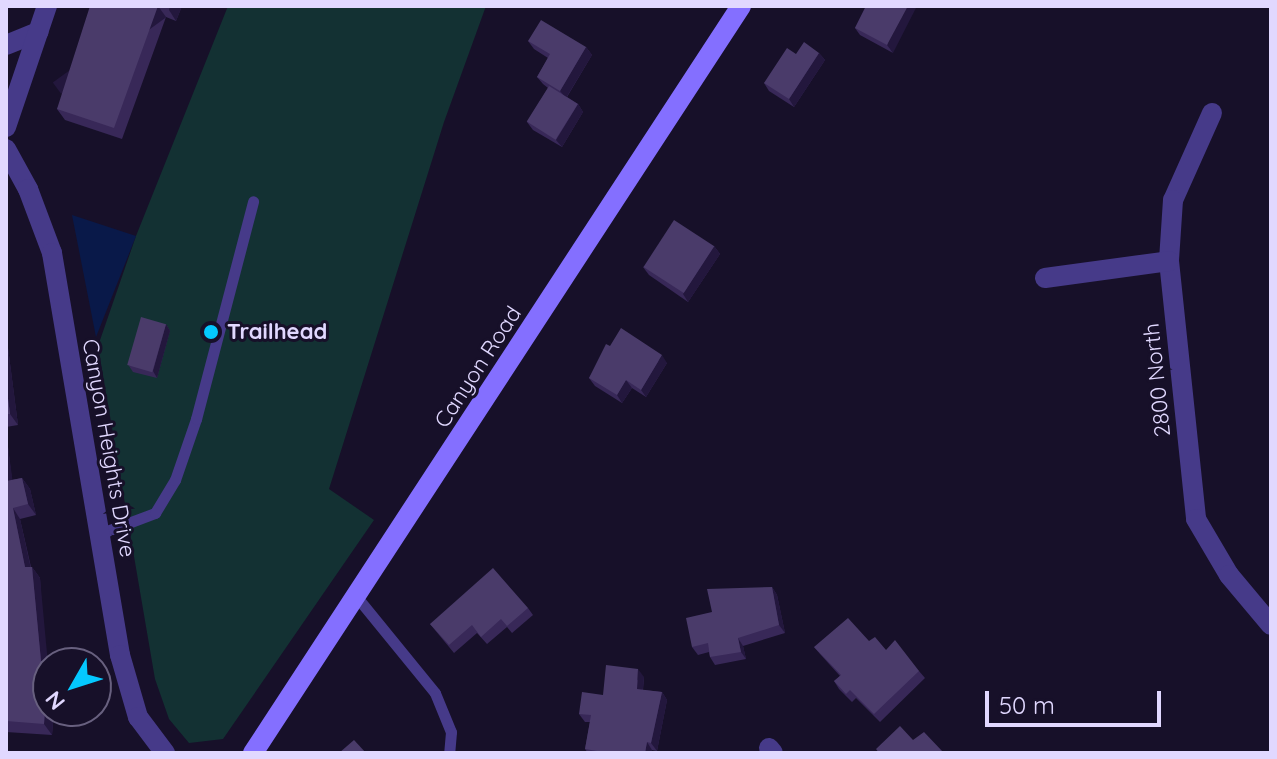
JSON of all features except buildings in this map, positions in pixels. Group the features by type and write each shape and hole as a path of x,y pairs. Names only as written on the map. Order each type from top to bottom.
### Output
{"main road":[{"name":"Canyon Road","path":"253,753 741,6"}],"street":[{"path":"6,127 47,6"},
{"path":"6,45 38,32"},
{"name":"2800 North","path":"1212,113 1173,200 1169,261 1196,519 1229,575 1271,625"},
{"name":"Canyon Heights Drive","path":"6,149 28,189 52,253 120,655 138,717 165,753"},
{"path":"1045,278 1169,261"}],"lane":[{"path":"99,534 155,513 175,480 196,419 253,201"},
{"path":"356,596 435,693 451,732 449,753"}],"green space":[{"path":"228,6 486,6 444,122 329,489 374,520 223,739 189,743 169,719 155,679 98,346 136,236"}],"water":[{"path":"72,215 136,236 96,337"}],"place":[{"name":"Trailhead","path":"211,332"}]}
